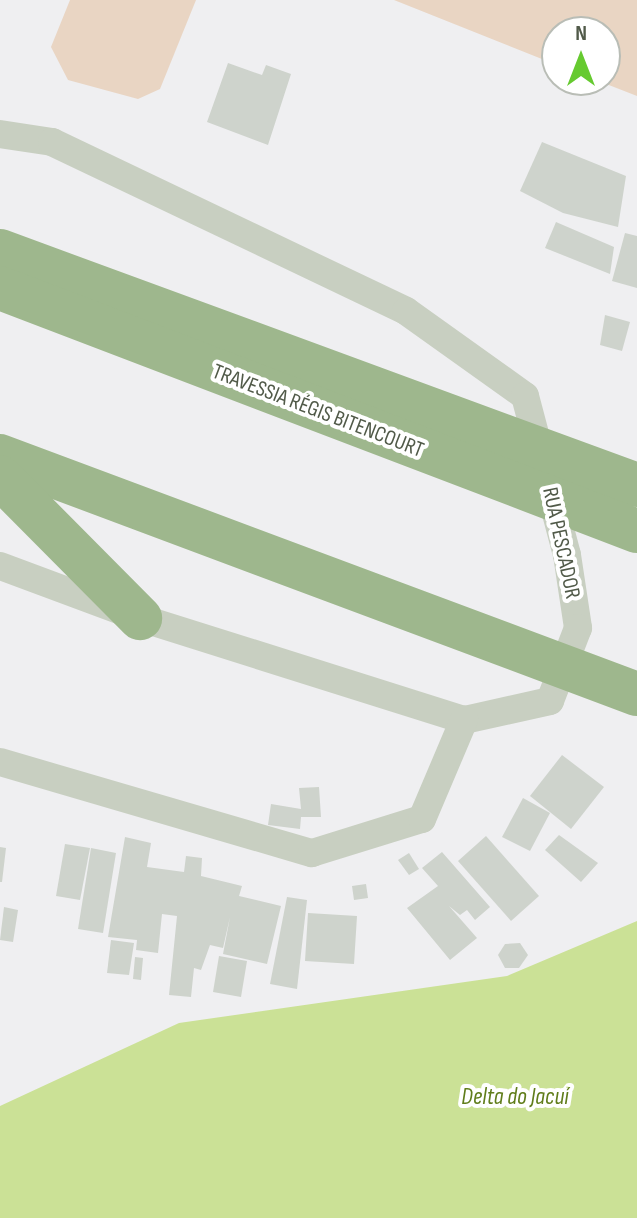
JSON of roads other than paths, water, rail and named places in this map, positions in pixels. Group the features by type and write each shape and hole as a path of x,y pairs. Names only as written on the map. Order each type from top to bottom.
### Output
{"highway":[{"name":"TRAVESSIA RÉGIS BITENCOURT","path":"0,251 361,405 637,531"},
{"name":"TRAVESSIA RÉGIS BITENCOURT","path":"0,288 361,405 637,485"},
{"path":"0,456 637,694"},
{"path":"0,477 140,618"}],"street":[{"name":"RUA PESCADOR","path":"0,134 52,142 406,311 525,396 567,555 578,628 550,701 464,720 140,618 0,566"},
{"path":"0,762 312,853 422,819 464,720"}],"water":[{"name":"Delta do Jacuí","path":"637,921 637,1218 0,1218 0,1106 179,1023 507,976"}]}
